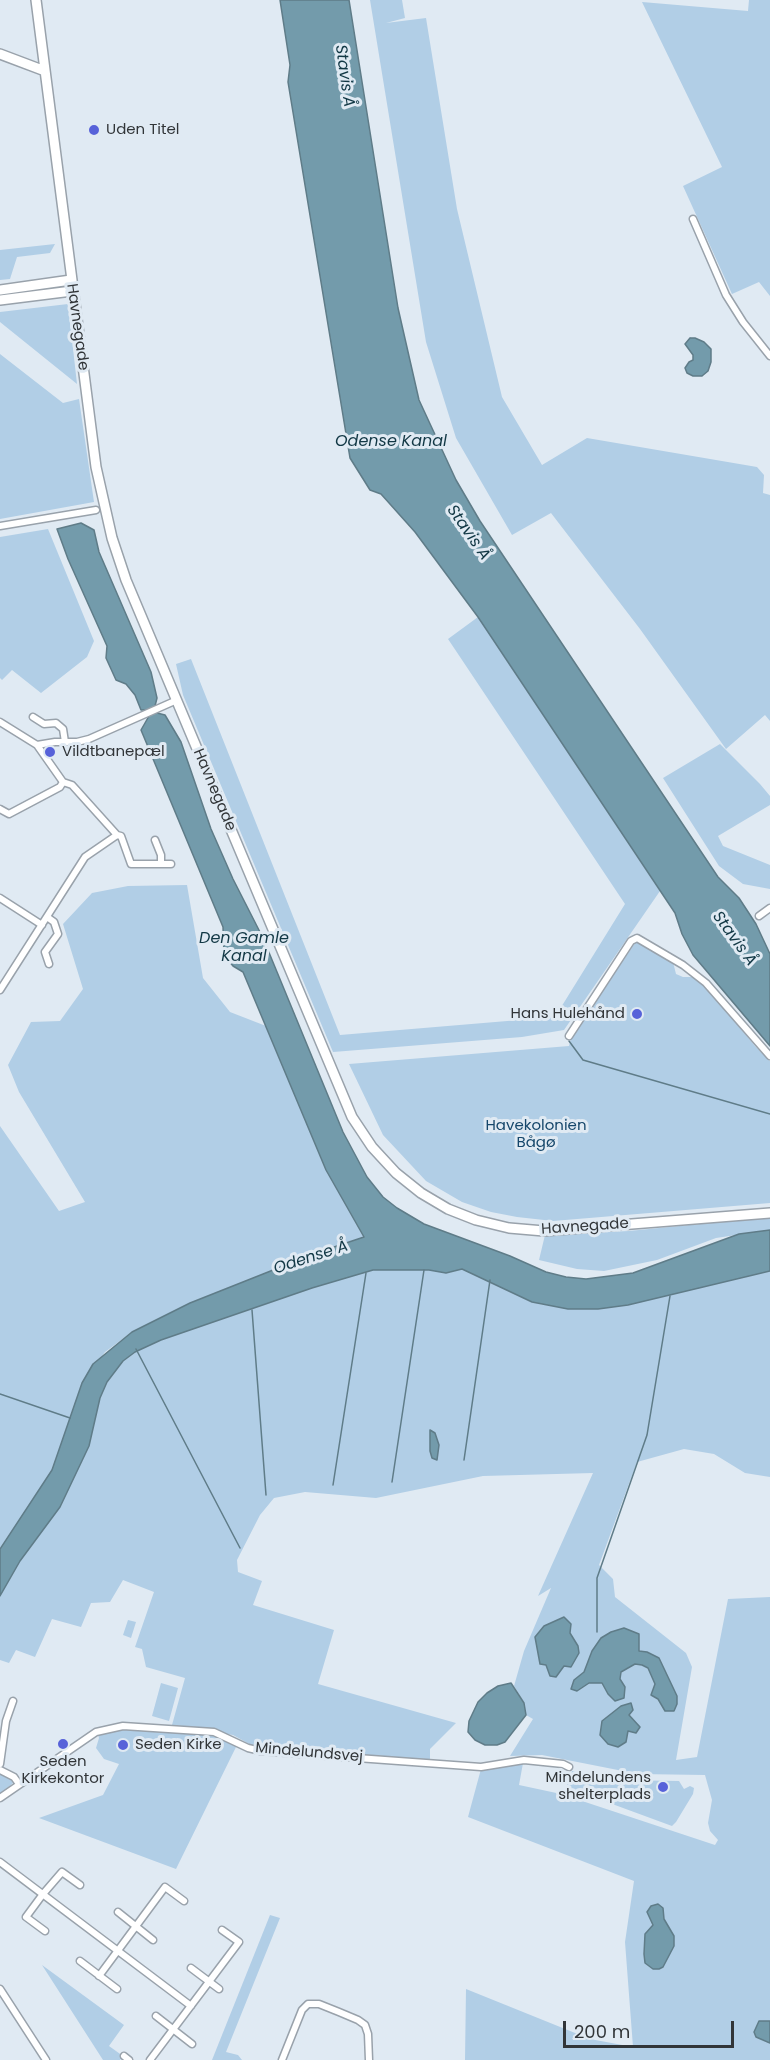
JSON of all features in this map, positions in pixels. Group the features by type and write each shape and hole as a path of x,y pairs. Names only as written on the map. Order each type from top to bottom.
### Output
{"street":[{"name":"Havnegade","path":"36,0 72,291 96,467 105,509 126,580 352,1117 372,1147 396,1173 421,1193 448,1209 476,1220 509,1228 544,1231 770,1213"},
{"path":"0,54 45,71"},
{"path":"693,219 726,295 743,322 770,356"},
{"path":"0,290 71,280"},
{"path":"0,300 72,291"},
{"path":"0,526 96,510"},
{"path":"37,745 89,739 177,700"},
{"path":"33,717 44,724 56,723 63,729 65,742"},
{"path":"0,722 37,745 63,782 72,785 117,835 122,837 130,864 171,864"},
{"path":"0,809 9,814 60,788 63,782"},
{"path":"0,990 85,857 117,835"},
{"path":"154,840 161,855 161,864"},
{"path":"0,898 42,925"},
{"path":"759,916 770,908"},
{"path":"47,917 54,922 58,934 45,952 49,964"},
{"path":"569,1036 631,941 637,938 683,965 706,982 770,1056"},
{"path":"0,1764 1,1739 13,1701"},
{"name":"Mindelundsvej","path":"0,1798 96,1732 123,1726 214,1732 248,1748 261,1751 481,1767 524,1760 563,1764 569,1767"},
{"path":"0,1770 14,1777 20,1784"},
{"path":"0,1862 191,2006"},
{"path":"45,1931 26,1917 43,1894 62,1872 80,1885"},
{"path":"99,1976 165,1887 184,1901"},
{"path":"118,1912 153,1940"},
{"path":"150,2060 239,1942 222,1930"},
{"path":"80,1961 117,1989"},
{"path":"191,1968 219,1989"},
{"path":"0,1989 46,2060"},
{"path":"282,2060 302,2010 308,2004 320,2004 365,2025 368,2034 369,2060"},
{"path":"156,2016 192,2044"}],"green space":[{"path":"370,0 402,0 405,18 386,23 426,18 457,209 502,397 542,465 587,438 757,467 764,475 763,493 770,495 770,721 765,715 726,749 640,629 551,513 512,535 456,438 426,342"},
{"path":"749,0 770,0 770,296 759,282 732,294 683,186 722,167 642,2 748,11"},
{"path":"55,244 50,253 17,257 10,279 0,280 0,250"},
{"path":"68,304 77,384 0,322 0,312"},
{"path":"0,354 63,403 79,399 94,502 0,519"},
{"path":"48,529 94,641 87,657 41,693 12,670 2,680 0,678 0,537"},
{"path":"478,617 660,891 564,1030 522,1037 333,1052 183,695 176,664 191,659 340,1035 555,1017 625,904 448,639"},
{"path":"720,744 770,796 770,805 718,836 723,846 770,865 770,889 743,884 719,866 663,778"},
{"path":"187,885 203,978 230,1012 266,1026 326,1170 364,1237 316,1253 190,1303 132,1332 105,1352 82,1383 52,1470 0,1549 0,1126 59,1211 85,1202 19,1092 8,1065 31,1022 60,1021 83,989 63,924 92,893 128,886"},
{"name":"Havekolonien Bågø","path":"635,943 673,962 676,974 683,977 695,977 702,982 770,1061 770,1203 553,1221 517,1217 491,1212 462,1202 426,1181 383,1135 349,1064 569,1046 571,1038"},
{"path":"770,1217 770,1230 716,1238 657,1260 604,1271 577,1269 539,1260 545,1235 629,1231"},
{"path":"462,1269 539,1304 598,1309 628,1305 770,1271 770,1477 745,1473 714,1454 684,1449 637,1462 599,1565 613,1579 615,1597 686,1653 692,1667 676,1760 697,1757 728,1599 770,1597 770,2060 465,2060 466,1989 590,2039 633,2047 625,1942 634,1881 468,1817 481,1769 523,1763 519,1785 561,1794 715,1845 718,1840 710,1831 708,1823 712,1800 705,1775 638,1774 542,1755 510,1756 533,1719 526,1715 524,1703 514,1686 524,1651 551,1588 538,1596 593,1473 483,1476 376,1498 305,1492 274,1498 260,1515 237,1560 238,1572 262,1581 253,1605 334,1630 318,1684 456,1723 430,1749 430,1760 253,1746 233,1735 172,1725 185,1678 146,1667 142,1649 135,1647 154,1592 123,1580 110,1602 91,1603 81,1627 52,1619 35,1657 16,1650 9,1663 0,1660 0,1596 20,1561 60,1507 89,1446 106,1382 122,1362 135,1352 161,1340 312,1288 373,1270 448,1273"},
{"path":"128,1620 136,1622 131,1638 123,1635"},
{"path":"161,1683 178,1688 169,1721 152,1716"},
{"path":"127,1729 216,1736 237,1745 176,1869 39,1818 103,1795 119,1764 104,1759 96,1748 98,1734"},
{"path":"572,1771 619,1780 679,1781 684,1789 690,1786 694,1788 693,1794 672,1826 566,1787"},
{"path":"0,1772 12,1779 13,1783 0,1795"},
{"path":"270,1915 280,1918 226,2052 238,2055 242,2060 212,2060"},
{"path":"42,1965 124,2025 109,2046 123,2056 120,2060 103,2060"}],"water":[{"name":"Odense Kanal","path":"280,0 349,0 398,308 419,400 456,480 480,521 718,877 739,898 756,924 770,954 770,1046 693,955 682,934 675,913 478,617 415,532 381,494 370,490 350,458 288,82 290,65"},
{"path":"690,338 704,342 711,349 708,371 702,376 693,376 687,373 685,368 693,360 693,355 685,344"},
{"path":"81,523 94,530 99,552 151,672 157,698 155,706 157,713 165,715 181,742 211,829 263,938 343,1132 367,1177 383,1197 424,1224 546,1272 566,1277 586,1279 633,1273 739,1234 770,1230 770,1271 628,1305 598,1309 568,1309 532,1302 462,1269 446,1273 429,1270 373,1270 312,1288 161,1340 135,1352 123,1361 107,1382 100,1398 89,1446 60,1507 20,1561 0,1596 0,1549 52,1470 82,1383 93,1364 132,1332 190,1303 316,1253 364,1237 326,1170 243,972 233,966 224,955 223,927 141,730 149,716 146,710 141,710 135,695 126,684 116,680 106,658 107,646 57,529"},
{"path":"430,1430 435,1433 439,1445 437,1460 432,1458 430,1451"},
{"path":"564,1617 571,1624 570,1633 578,1646 579,1653 571,1667 564,1666 556,1677 550,1676 546,1665 540,1664 535,1637 544,1626"},
{"path":"624,1628 639,1634 639,1651 659,1658 677,1696 674,1711 665,1711 658,1699 651,1695 655,1684 648,1668 642,1665 635,1664 621,1672 620,1679 625,1687 624,1698 615,1701 602,1683 589,1683 577,1691 571,1689 574,1680 584,1672 592,1651 601,1638"},
{"path":"511,1683 524,1703 526,1715 505,1742 485,1745 475,1740 468,1732 469,1721 478,1702 498,1686"},
{"path":"631,1703 633,1710 629,1715 640,1727 636,1733 628,1731 626,1742 618,1747 608,1744 600,1735 602,1721 621,1706"},
{"path":"658,1904 663,1908 664,1919 674,1936 674,1946 663,1967 653,1969 645,1963 645,1934 653,1925 647,1912 651,1906"},
{"path":"759,2021 770,2021 770,2043 756,2037 754,2032"}],"waterway":[{"path":"569,1041 583,1060 770,1114"},
{"path":"392,1482 424,1270"},
{"path":"333,1485 366,1273"},
{"path":"464,1460 490,1280"},
{"path":"597,1632 597,1578 647,1435 670,1296"},
{"path":"252,1310 266,1495"},
{"path":"136,1349 240,1548"},
{"path":"0,1394 70,1418"}],"place":[{"name":"Uden Titel","path":"94,130"},
{"name":"Vildtbanepæl","path":"50,752"},
{"name":"Hans Hulehånd","path":"637,1014"},
{"name":"Seden Kirkekontor","path":"63,1744"},
{"name":"Seden Kirke","path":"123,1745"},
{"name":"Mindelundens shelterplads","path":"663,1787"}],"water label":[{"name":"Stavis Å","path":"344,76"},
{"name":"Stavis Å","path":"468,533"},
{"name":"Stavis Å","path":"734,939"},
{"name":"Den Gamle Kanal","path":"244,948"},
{"name":"Odense Å","path":"311,1258"}]}
